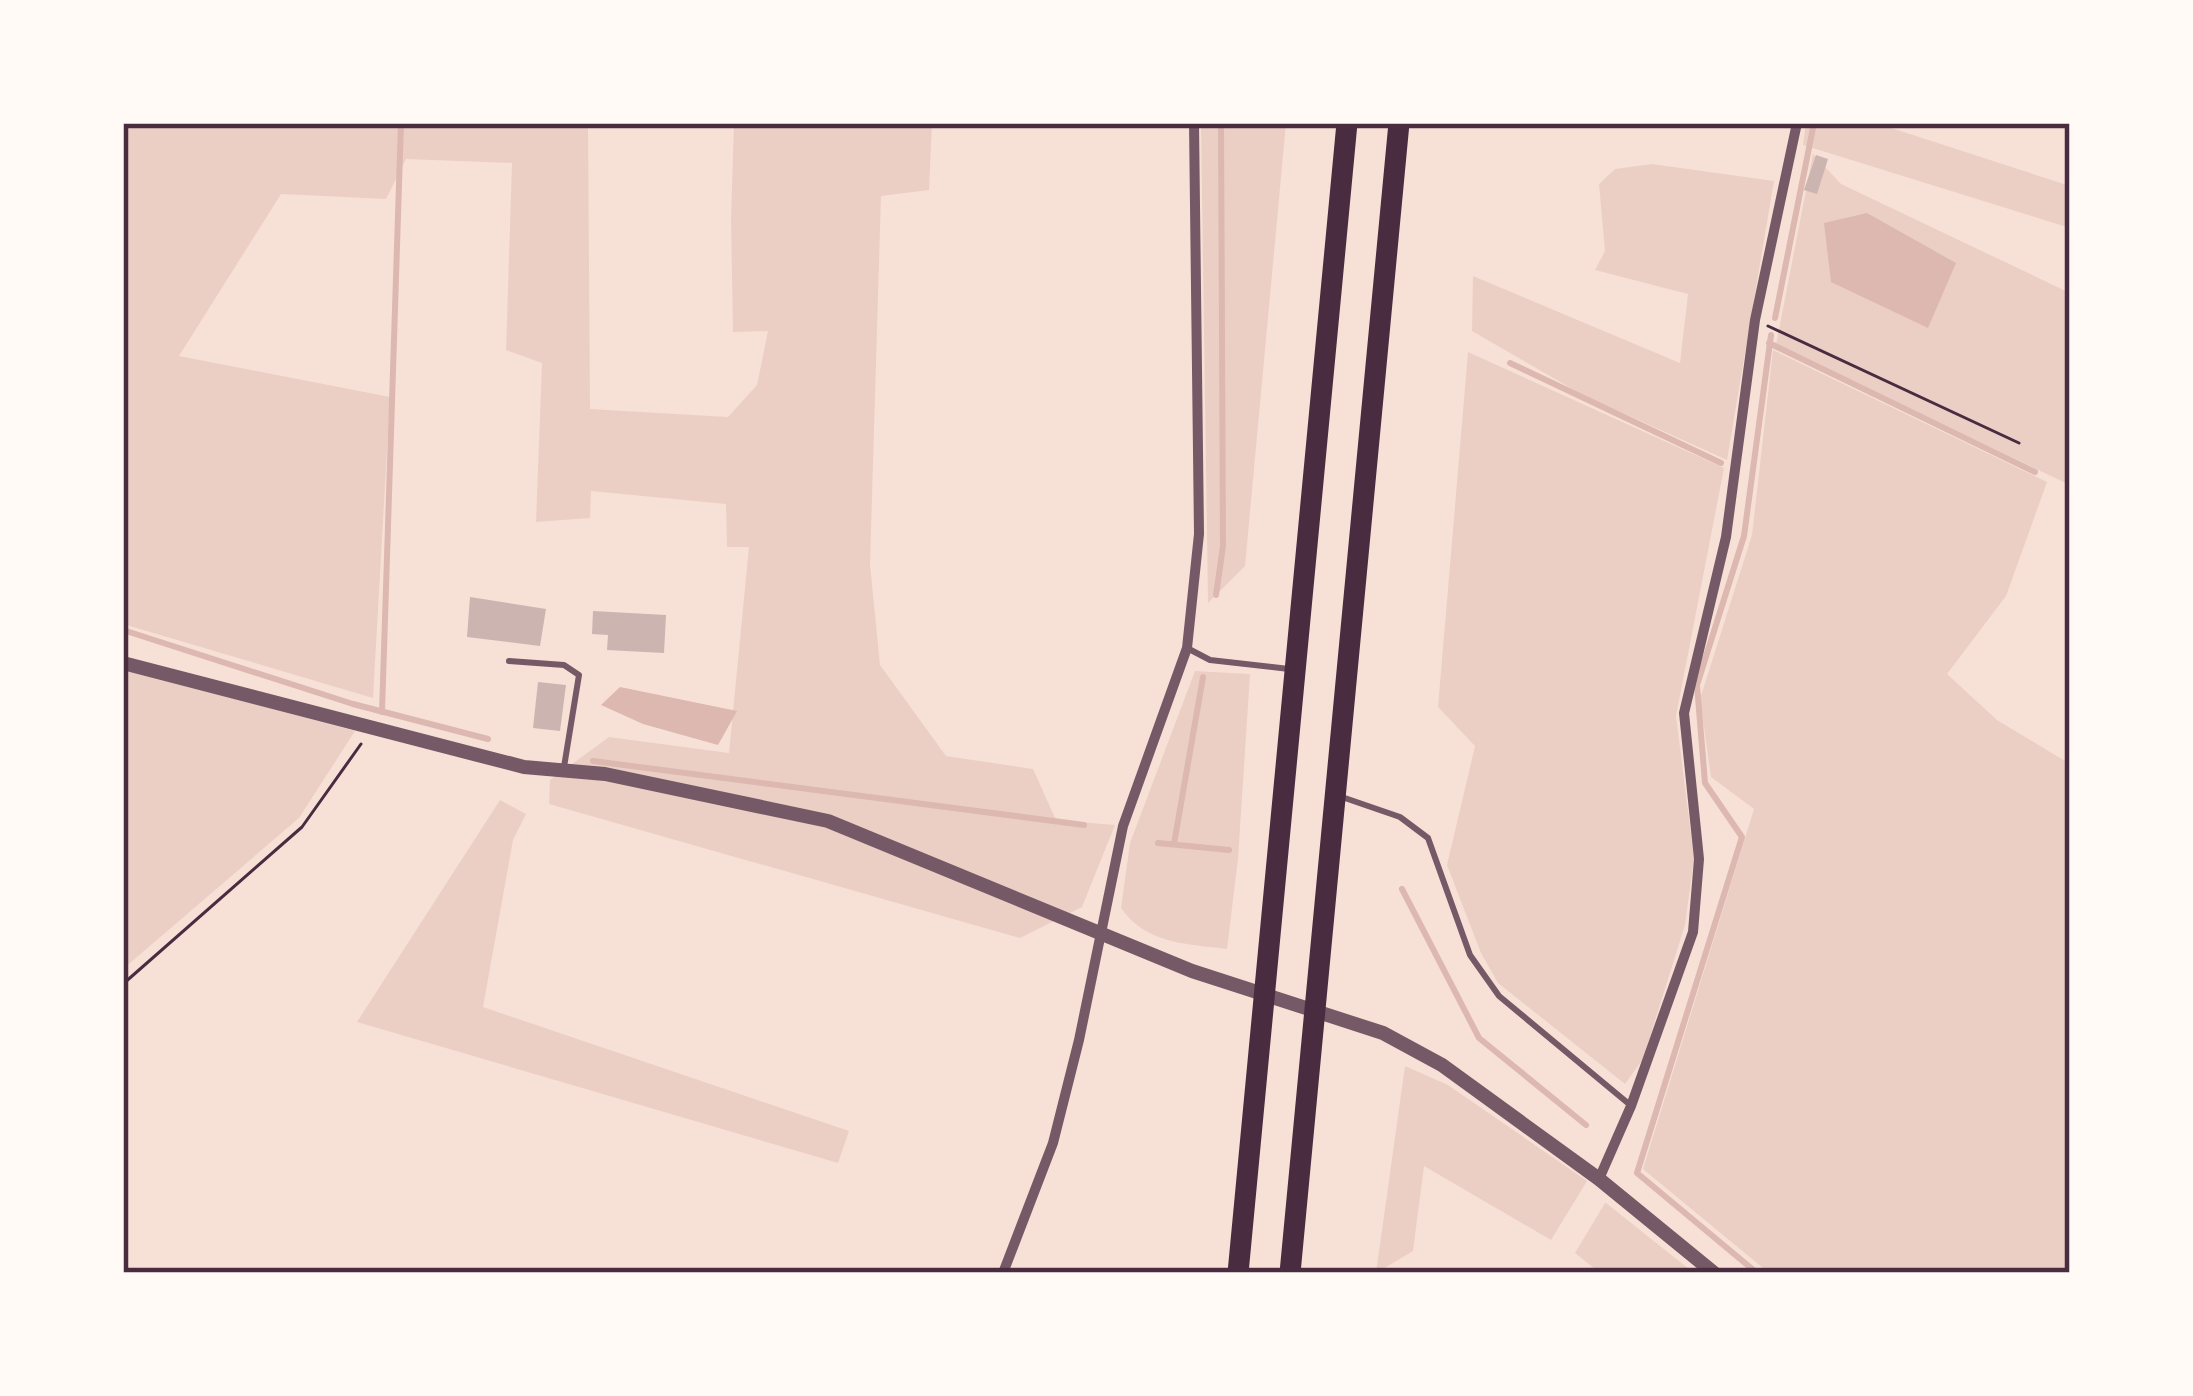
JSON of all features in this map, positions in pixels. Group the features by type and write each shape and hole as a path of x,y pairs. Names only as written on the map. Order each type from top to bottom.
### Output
{"highway":[{"path":"1238,1273 1347,123"},
{"path":"1290,1273 1399,123"}],"street":[{"path":"1003,1273 1054,1143 1123,826 1187,649 1198,534 1194,123"},
{"path":"1599,1180 1631,1106 1693,932 1700,859 1684,713 1726,536 1755,320 1797,123"},
{"path":"123,663 524,766 690,790 828,821 1192,971 1383,1033 1442,1065 1599,1180 1714,1273"}],"lane":[{"path":"1187,649 1210,660 1295,670"},
{"path":"509,661 564,665 579,675 563,770"},
{"path":"1335,794 1400,817 1428,838 1470,955 1498,996 1631,1106"}],"path":[{"path":"1755,320 2019,443"},
{"path":"123,984 302,827 373,728"}],"shaded area":[{"path":"123,123 588,123 590,409 728,417 757,385 768,331 733,332 734,123 932,123 929,190 881,196 870,564 880,665 946,756 1033,769 1056,820 1115,825 1082,907 1020,938 549,804 550,780 609,737 729,753 749,547 727,547 726,504 591,491 590,518 536,522 542,363 506,350 512,163 406,159 386,199 281,194 179,356 390,397 373,698 123,624"},
{"path":"1201,123 1286,123 1245,566 1208,603"},
{"path":"1806,123 1876,123 2070,186 2070,228 1803,145"},
{"path":"1813,154 1841,184 2070,293 2070,485 1776,345"},
{"path":"1652,164 1774,181 1727,460 1581,394 1472,331 1473,276 1680,363 1688,294 1595,270 1605,251 1599,184 1615,169"},
{"path":"1867,213 1956,263 1928,328 1831,282 1824,223"},
{"path":"1773,350 2047,482 2006,596 1947,674 1997,720 2070,764 2070,1273 1769,1273 1643,1169 1754,809 1711,777 1700,699 1752,535"},
{"path":"1468,352 1724,468 1676,716 1694,858 1685,925 1643,1059 1625,1084 1498,983 1481,953 1447,865 1475,746 1438,707"},
{"path":"123,669 355,731 299,818 123,969"},
{"path":"1195,671 1250,674 1227,949 1155,935 1121,908 1130,843"},
{"path":"620,687 737,711 718,745 643,724 601,705"},
{"path":"500,800 526,814 513,840 483,1007 849,1131 838,1163 357,1022"},
{"path":"1405,1066 1448,1085 1587,1181 1551,1240 1424,1166 1413,1251 1376,1273"},
{"path":"1605,1203 1694,1273 1600,1273 1575,1253"}],"building":[{"path":"1816,155 1828,159 1817,194 1804,190"},
{"path":"470,597 546,609 540,646 467,637"},
{"path":"593,611 666,615 664,653 607,650 608,635 592,634"},
{"path":"538,682 566,685 560,731 533,728"}],"waterway":[{"path":"382,712 401,123"},
{"path":"1216,595 1223,546 1221,123"},
{"path":"1775,318 1814,123"},
{"path":"1757,1273 1637,1173 1742,837 1705,783 1697,685 1744,536 1771,335"},
{"path":"1769,343 2035,472"},
{"path":"1510,363 1721,463"},
{"path":"123,630 353,704 488,739"},
{"path":"1174,844 1203,677"},
{"path":"593,761 1084,825"},
{"path":"1158,843 1229,850"},
{"path":"1402,889 1479,1038 1586,1125"}]}
